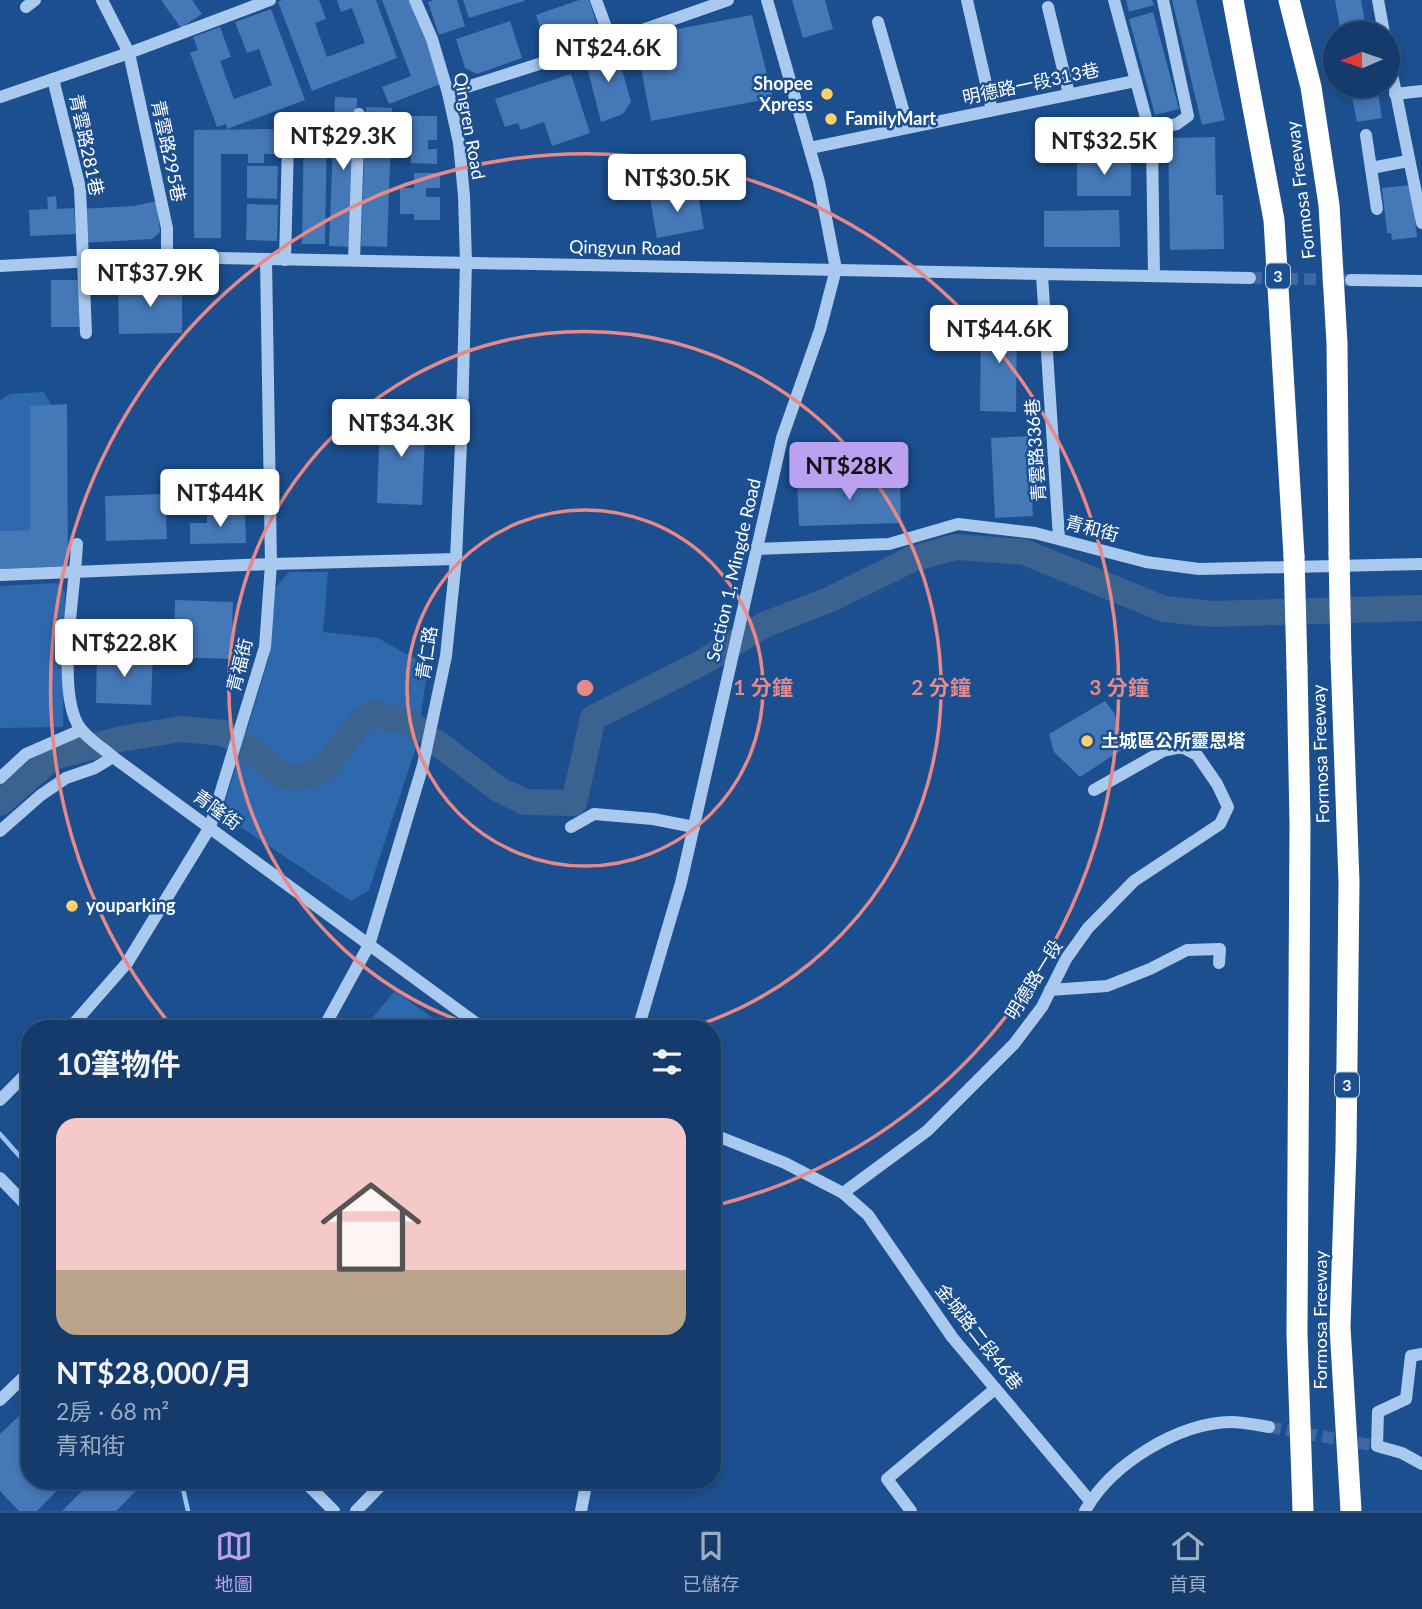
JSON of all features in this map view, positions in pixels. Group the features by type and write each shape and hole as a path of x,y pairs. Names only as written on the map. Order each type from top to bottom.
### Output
{"highway":[{"name":"Formosa Freeway","path":"1233,0 1274,220 1294,556 1300,824 1297,1334 1303,1511"},
{"name":"Formosa Freeway","path":"1289,0 1311,87 1329,205 1337,343 1341,658 1349,895 1346,1150 1340,1327 1351,1511"}],"street":[{"name":"青雲路295巷","path":"102,0 129,53 167,228 167,257"},
{"path":"0,97 129,53 270,0"},
{"name":"Qingren Road","path":"415,0 432,39 448,93 460,156 466,262"},
{"path":"596,0 611,41"},
{"path":"448,93 728,0"},
{"name":"Section 1, Mingde Road","path":"641,1020 681,883 782,438 820,330 836,269 810,148 768,0"},
{"path":"968,0 992,110"},
{"path":"1114,0 1153,140 1154,276"},
{"path":"1150,129 1177,124 1188,116 1163,0"},
{"path":"1378,0 1382,21"},
{"path":"1048,8 1069,94"},
{"path":"878,22 908,127"},
{"name":"青雲路281巷","path":"53,79 80,187 86,333"},
{"name":"明德路一段313巷","path":"810,148 1135,81"},
{"path":"1400,93 1422,91"},
{"path":"1396,98 1408,161 1418,188 1422,223"},
{"path":"354,260 359,114"},
{"path":"1366,135 1377,209"},
{"path":"285,260 288,144"},
{"path":"1371,168 1408,161"},
{"name":"Qingyun Road","path":"0,267 167,257 1250,278"},
{"name":"青福街","path":"77,1020 127,963 210,827 265,647 271,564 266,259"},
{"name":"青仁路","path":"328,1020 369,945 423,765 446,656 456,559 466,262"},
{"name":"青雲路336巷","path":"1042,275 1059,538"},
{"path":"1351,280 1422,281"},
{"name":"青和街","path":"755,550 889,544 958,524 1035,533 1146,562 1199,569 1422,564"},
{"name":"青隆街","path":"77,544 67,691 81,730 112,756 472,1020"},
{"path":"0,575 456,559"},
{"path":"0,778 26,754 81,730"},
{"name":"明德路一段","path":"843,1193 926,1132 1014,1044 1042,1007 1066,959 1088,928 1134,881 1220,824 1228,807 1198,755 1182,747 1163,751 1094,790"},
{"path":"0,831 65,778 94,768 112,756"},
{"path":"571,827 594,814 653,819 694,827"},
{"path":"1050,990 1107,986 1150,969 1187,950 1220,949 1219,963"},
{"path":"0,1100 21,1079"},
{"path":"721,1138 785,1163 843,1193"},
{"path":"0,1178 21,1200"},
{"name":"金城路二段46巷","path":"843,1193 868,1215 952,1337 1088,1506 1110,1477 1173,1435 1196,1427 1232,1422 1269,1427"},
{"path":"1422,1354 1411,1356 1406,1399 1378,1412 1377,1446 1402,1453 1422,1464"},
{"path":"0,1400 21,1380"},
{"path":"911,1511 887,1479 995,1389"},
{"path":"312,1489 334,1511"},
{"path":"361,1510 378,1489"},
{"path":"581,1511 585,1489"}],"shaded area":[{"path":"44,392 51,405 30,407 30,530 0,531 0,400 10,394"},
{"path":"289,572 328,572 323,632 378,638 428,666 416,747 369,890 351,901 224,816 224,806 269,657 275,588"},
{"path":"58,583 65,592 63,727 0,728 0,586"},
{"path":"395,991 435,1020 371,1020"}],"building":[{"path":"161,0 192,0 202,14 181,28"},
{"path":"319,0 326,19 315,23 327,57 365,43 352,8 341,12 337,0 376,0 397,58 312,91 278,2"},
{"path":"382,0 412,0 443,83 389,104 382,87 411,76"},
{"path":"457,0 465,26 439,35 428,2"},
{"path":"463,0 524,0 524,1 469,18"},
{"path":"579,0 589,0 601,36 549,53 536,15"},
{"path":"792,0 825,0 833,29 803,38"},
{"path":"1126,0 1152,0 1154,5 1129,12"},
{"path":"1172,0 1196,0 1225,120 1202,125"},
{"path":"1335,0 1361,0 1365,21 1339,21"},
{"path":"271,9 305,100 227,129 226,124 217,127 190,53 198,50 193,37 220,27 231,57 220,61 234,99 272,85 259,49 247,53 235,22"},
{"path":"1153,12 1179,109 1155,115 1129,19"},
{"path":"752,15 773,98 651,121 635,37"},
{"path":"510,21 522,58 477,74 465,68 456,39"},
{"path":"612,49 618,55 631,102 623,114 601,122 584,55"},
{"path":"571,74 590,133 552,146 544,122 521,130 518,123 505,127 495,99"},
{"path":"335,97 357,98 351,247 329,246"},
{"path":"1352,98 1379,98 1382,118 1357,122"},
{"path":"366,107 392,108 387,247 361,246"},
{"path":"411,116 437,116 437,140 428,140 428,149 437,149 437,164 411,163 411,139 397,139 397,122 411,122"},
{"path":"304,121 327,121 325,244 302,244"},
{"path":"277,129 277,154 264,154 264,163 248,163 248,154 221,154 221,238 194,238 194,130"},
{"path":"1215,137 1216,195 1223,195 1224,249 1170,250 1168,138"},
{"path":"1077,157 1131,158 1131,196 1077,196"},
{"path":"247,166 278,166 277,199 247,198"},
{"path":"414,173 440,173 440,188 426,188 426,197 440,197 440,220 414,220 414,214 400,214 400,188 414,188"},
{"path":"1411,185 1417,237 1392,240 1391,233 1387,233 1382,188"},
{"path":"697,189 704,229 657,238 650,198"},
{"path":"56,196 57,209 74,208 76,234 30,236 29,210 48,209 47,197"},
{"path":"157,201 160,232 152,239 81,243 79,209 134,206"},
{"path":"247,204 278,205 277,241 246,240"},
{"path":"1119,210 1120,247 1044,247 1044,211"},
{"path":"51,280 86,280 86,327 51,327"},
{"path":"118,285 182,285 182,333 119,334"},
{"path":"981,318 1017,318 1016,412 980,411"},
{"path":"67,404 68,566 0,569 0,531 30,530 30,406"},
{"path":"380,413 426,415 422,505 377,503"},
{"path":"1029,436 1033,516 995,518 991,438"},
{"path":"900,478 901,523 799,526 797,481"},
{"path":"165,494 167,539 106,541 105,496"},
{"path":"245,512 246,543 190,544 190,523 207,523 207,513"},
{"path":"175,600 233,602 231,659 174,657"},
{"path":"97,653 153,654 151,705 96,703"},
{"name":"土城區公所靈恩塔","path":"1105,701 1114,713 1126,747 1080,777 1054,752 1049,734"},
{"path":"21,1414 21,1489 58,1489 37,1511 19,1511 0,1491 0,1434"},
{"path":"84,1489 137,1490 116,1511 62,1511"}],"waterway":[{"path":"436,742 498,789 525,802 574,803 593,718 701,663 764,625 831,599 912,559 956,547 1024,552 1164,609 1212,614 1422,608"},
{"path":"0,803 53,757 121,739 181,729 224,733 284,776 303,777 325,768 362,720 374,713 411,724 418,729"},
{"path":"0,1134 21,1158"},
{"path":"183,1489 188,1511"}],"tunnel":[{"path":"1250,278 1351,280"},
{"path":"1269,1427 1377,1446"}],"place":[{"name":"Shopee Xpress","path":"827,94"},
{"name":"FamilyMart","path":"831,119"},
{"name":"土城區公所靈恩塔","path":"1087,741"},
{"name":"youparking","path":"72,906"}]}
